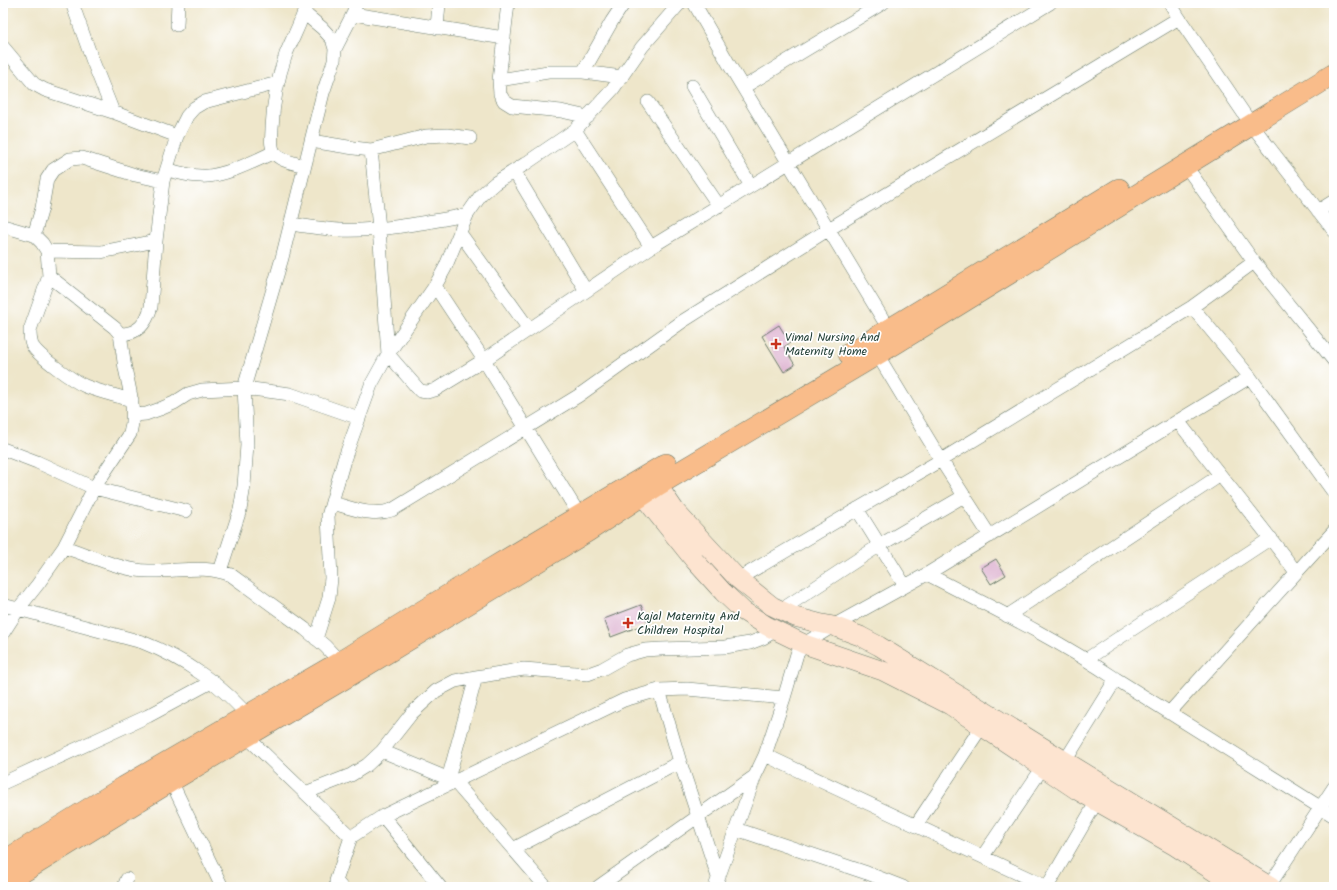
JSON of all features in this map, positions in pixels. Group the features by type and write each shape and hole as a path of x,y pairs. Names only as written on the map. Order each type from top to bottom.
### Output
{"main road":[{"path":"346,668 484,573 580,516 647,484 877,354 893,336 1185,165 1248,118 1334,58"},
{"path":"3,884 171,781 250,727 1248,118 1334,74"},
{"path":"3,862 124,787 250,727"}],"street":[{"path":"72,3 113,112"},
{"path":"177,25 178,3"},
{"path":"437,28 440,3"},
{"path":"508,3 499,80 500,94 504,101 512,106 561,111 588,117"},
{"path":"583,72 624,3"},
{"path":"316,639 329,598 331,578 328,516 344,460 371,385 388,354 435,286 445,268 468,215 481,196 495,183 575,130 614,89 642,48 680,3"},
{"path":"694,3 730,66 893,336"},
{"path":"744,87 883,3"},
{"path":"372,150 388,354 420,391 428,392 435,390 484,360 651,247 1050,3"},
{"path":"1170,3 1248,118 1334,231"},
{"path":"220,571 240,510 244,486 247,445 244,388 282,258 323,94 334,61 335,49 332,38 306,8 286,55 278,83 272,120 272,142 274,152 279,158 304,166"},
{"path":"335,49 354,8 437,28 504,38"},
{"path":"332,503 372,513 382,513 392,510 578,396 683,321 829,229 1179,18"},
{"path":"3,47 34,84 45,90 113,112 177,136"},
{"path":"499,80 548,72 583,72 622,77"},
{"path":"120,334 135,332 145,323 149,315 151,307 156,241 165,175 177,136 187,116 194,108 204,102 278,83"},
{"path":"692,86 751,186"},
{"path":"648,102 718,206"},
{"path":"575,130 651,247"},
{"path":"311,140 372,150 426,136 447,135 470,138"},
{"path":"34,236 42,208 47,179 52,170 70,159 82,158 134,175 210,176 223,173 274,152"},
{"path":"1185,165 1254,262 1334,361"},
{"path":"514,171 586,291"},
{"path":"1318,211 1334,201"},
{"path":"290,224 340,230 404,226 468,215"},
{"path":"3,226 34,236 42,243 47,252 49,276 30,330 32,345 38,353 71,378 85,386 132,400"},
{"path":"460,233 529,329"},
{"path":"47,252 101,252 156,241"},
{"path":"738,579 941,460 1192,307 1254,262"},
{"path":"3,633 18,608 38,584 64,547 94,488 130,434 134,415 120,334 115,328 49,276"},
{"path":"435,286 484,360 580,516"},
{"path":"1192,307 1250,377 1333,491"},
{"path":"877,354 941,460 990,536"},
{"path":"717,882 755,776 765,755 797,654 804,644 833,626 927,574 1250,377"},
{"path":"134,415 146,414 160,409 174,403 188,394 202,390 244,388 290,394 359,418"},
{"path":"1178,421 1219,476 1271,538 1296,572"},
{"path":"3,450 37,462 94,488 186,511"},
{"path":"1007,616 1219,476"},
{"path":"647,484 676,512 738,579 772,606 795,617 818,624 833,626 860,636 879,646 1064,761 1241,882"},
{"path":"647,484 695,560 723,592 743,611 767,626 804,644 883,671 950,705 1097,801 1241,882 1270,886 1334,786"},
{"path":"781,610 880,545 964,496"},
{"path":"857,509 905,586"},
{"path":"1169,713 1334,531"},
{"path":"1087,659 1271,538"},
{"path":"64,547 131,569 149,571 201,568 220,571 231,575 316,639 346,668"},
{"path":"927,574 1087,659 1169,713 1334,816"},
{"path":"3,605 142,642 160,649 212,681 305,792 351,837"},
{"path":"305,792 351,775 367,765 382,751 412,713 436,692 456,681 524,669 588,674 602,669 627,655 645,650 725,647 750,643 763,638 776,630"},
{"path":"451,780 476,677"},
{"path":"1064,761 1116,679"},
{"path":"3,783 148,716 212,681"},
{"path":"337,885 351,837 382,816 451,780 624,700 659,690 687,689 784,698"},
{"path":"659,690 717,882"},
{"path":"916,825 982,726"},
{"path":"382,751 451,780 546,887"},
{"path":"765,755 1047,887 1097,801"},
{"path":"513,849 680,762"},
{"path":"983,856 1043,767"},
{"path":"598,887 755,776"},
{"path":"171,781 222,887"},
{"path":"382,816 440,887"},
{"path":"736,829 867,873 903,887"}],"building":[{"path":"779,325 790,343 784,347 795,365 784,372 762,336"},
{"path":"996,559 1006,575 991,584 981,568"},
{"path":"641,605 648,623 611,637 604,619"}],"place":[{"name":"Vimal Nursing And Maternity Home","path":"776,344"},
{"name":"Kajal Maternity And Children Hospital","path":"628,623"}]}
